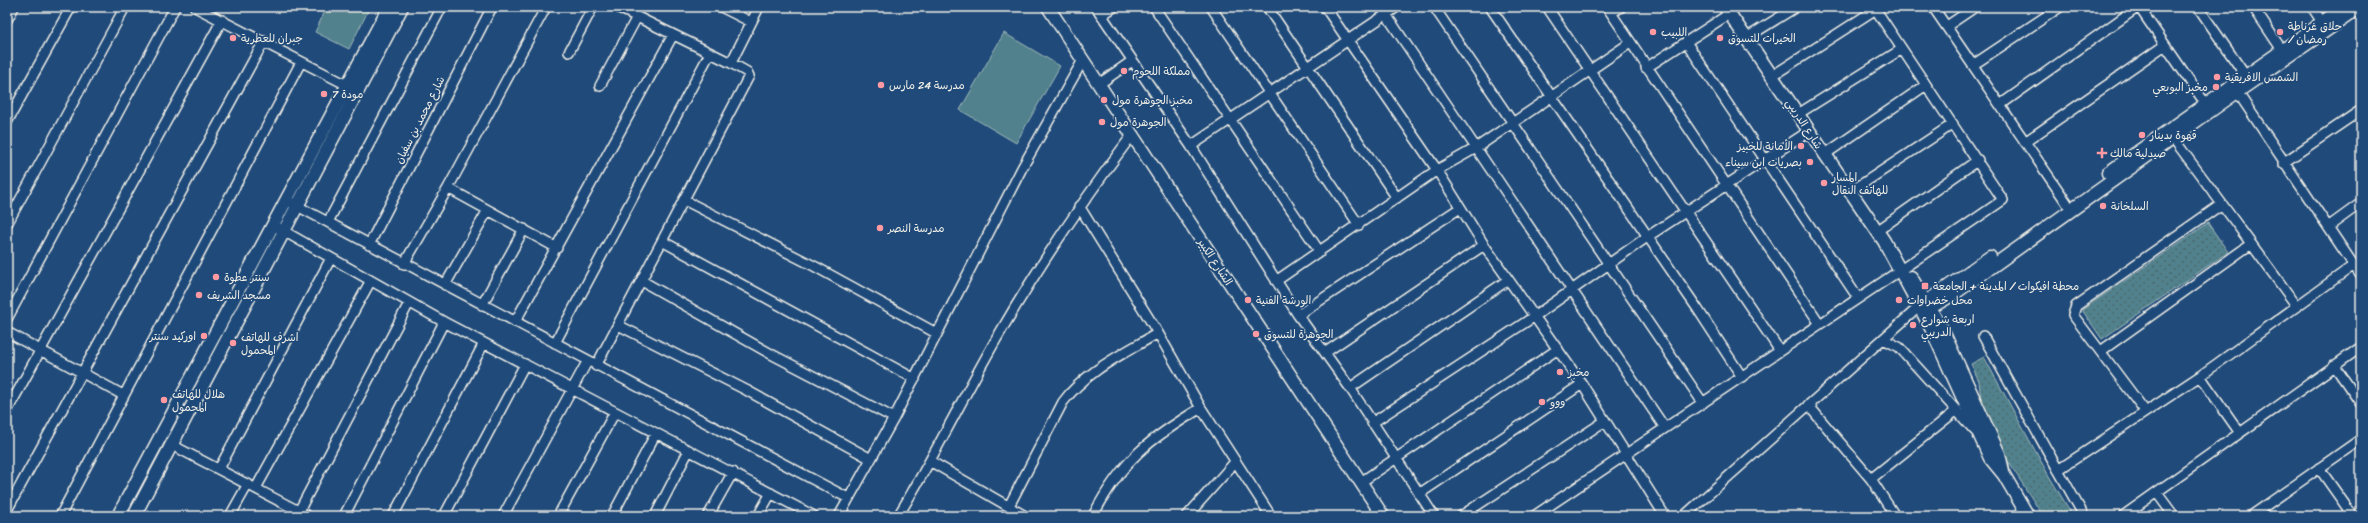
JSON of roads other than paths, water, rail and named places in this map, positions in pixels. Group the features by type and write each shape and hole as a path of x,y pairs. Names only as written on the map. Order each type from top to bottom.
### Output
{"street":[{"path":"7,20 14,7"},
{"path":"7,122 71,7"},
{"path":"7,224 125,7"},
{"path":"7,319 175,7"},
{"path":"195,7 264,41 301,62 347,85"},
{"path":"118,516 389,7"},
{"path":"134,516 402,7"},
{"path":"328,222 442,7"},
{"name":"شارع محمد بن سفيان","path":"369,244 492,7"},
{"path":"404,264 448,188 546,7"},
{"path":"569,52 594,7"},
{"path":"596,366 749,76 747,72 731,63 617,7"},
{"path":"721,7 751,22"},
{"path":"731,63 759,7"},
{"name":"الشارع الكبير","path":"1048,7 1383,516"},
{"path":"1114,7 1099,11 1191,146 1298,315 1326,352 1395,459 1434,516"},
{"path":"1154,7 1232,119 1320,252"},
{"path":"1211,7 1359,225"},
{"path":"1267,7 1307,68 1397,198"},
{"path":"1325,7 1437,170 1484,245 1582,384 1627,453 1664,516"},
{"path":"1191,146 1348,41 1383,11 1397,7"},
{"path":"1434,7 1703,403"},
{"path":"1490,7 1742,377"},
{"path":"1548,7 1589,70 1780,351"},
{"path":"1621,7 1609,10 1646,68 1727,185 1820,324"},
{"path":"1746,38 1796,7"},
{"path":"1933,7 2069,206"},
{"path":"1947,26 1975,7"},
{"path":"1973,65 2060,7"},
{"path":"2000,105 2139,7 2206,103"},
{"path":"2198,7 2245,75"},
{"path":"2253,7 2282,50"},
{"path":"2312,7 2322,22"},
{"path":"1684,516 1883,339 1922,308 2069,206 2173,138 2234,88 2245,75 2344,7"},
{"path":"2069,206 2206,103 2234,88 2360,7"},
{"path":"1534,516 2003,202 2003,198 1978,160 1875,8 1772,76"},
{"path":"1646,68 1686,42 1727,10"},
{"name":"شارع الدريبي","path":"1727,10 1877,231 1884,241 1896,253 1902,269 1922,308"},
{"path":"1383,11 1666,428"},
{"path":"600,86 637,17"},
{"path":"7,411 222,20"},
{"path":"516,322 673,35"},
{"path":"7,510 264,41"},
{"path":"1686,42 1858,298"},
{"path":"1276,281 1437,170 1476,148 1630,43"},
{"path":"2025,142 2165,45"},
{"path":"1798,114 1902,48"},
{"path":"555,343 710,53"},
{"path":"839,516 915,379 936,333 1022,168 1083,60"},
{"path":"1099,84 1132,61"},
{"path":"60,516 301,62"},
{"path":"1824,154 1926,85"},
{"path":"2234,88 2283,163 2361,276"},
{"path":"2283,163 2361,110"},
{"path":"1850,192 1953,124"},
{"path":"1372,423 1535,316 1647,237 1809,132"},
{"path":"898,516 930,461 1001,331 1079,206 1132,135"},
{"path":"2173,138 2296,305"},
{"path":"1877,231 1978,160"},
{"path":"448,188 557,248"},
{"path":"286,200 404,264 516,322 587,362 848,498"},
{"path":"684,200 814,266 936,333"},
{"path":"2328,227 2361,203"},
{"path":"2145,411 2073,315 2076,306 2222,204"},
{"path":"1079,206 1158,333 1234,462 1271,516"},
{"path":"1298,315 1460,208"},
{"path":"445,285 488,210"},
{"path":"273,225 370,282 615,412 733,472 811,516"},
{"path":"482,305 524,229"},
{"path":"662,241 915,379"},
{"path":"2101,352 2251,244"},
{"path":"1326,352 1484,245"},
{"path":"219,469 331,258"},
{"path":"2058,470 2200,376 2296,305 2354,265"},
{"path":"1350,388 1508,280"},
{"path":"642,281 771,354 894,418"},
{"path":"230,516 252,486 370,282"},
{"path":"299,511 409,303"},
{"path":"1922,308 1990,458 2004,475 2028,516"},
{"path":"1922,308 1999,454 2004,475"},
{"path":"344,516 444,322"},
{"path":"618,325 746,390 871,459"},
{"path":"7,332 123,395"},
{"path":"1009,506 1063,402 1074,387 1092,373 1158,333"},
{"path":"1983,336 2084,516"},
{"path":"1883,339 1899,347 1957,410 1981,439"},
{"path":"393,516 484,343"},
{"path":"2123,516 2158,493 2361,347"},
{"path":"1361,482 1558,349"},
{"path":"503,516 587,362"},
{"path":"444,516 524,364"},
{"path":"2334,365 2361,404"},
{"path":"2200,376 2240,433"},
{"path":"1419,494 1582,384"},
{"path":"1808,405 1871,479 1895,516"},
{"path":"1093,516 1112,483 1138,452 1168,428 1201,408"},
{"path":"1871,479 1957,410"},
{"path":"558,516 615,412"},
{"path":"1462,516 1606,421"},
{"path":"612,516 656,433"},
{"path":"2254,515 2361,439"},
{"path":"172,445 308,516"},
{"path":"655,516 689,450"},
{"path":"930,461 1025,516"},
{"path":"1187,516 1234,462"},
{"path":"2319,468 2352,516"},
{"path":"708,516 733,472"},
{"path":"758,516 771,493"},
{"path":"2158,493 2174,516"}],"place":[{"name":"اللبيب","path":"1653,32"},
{"name":"حلاق غرناطة / رمضان","path":"2280,32"},
{"name":"جبران للعطرية","path":"233,38"},
{"name":"الخيرات للتسوق","path":"1720,38"},
{"name":"مملكة اللحوم","path":"1124,71"},
{"name":"الشمس الافريقية","path":"2217,77"},
{"name":"مدرسة 24 مارس","path":"881,85"},
{"name":"مخبز البوبعي","path":"2216,87"},
{"name":"مودة 7","path":"324,94"},
{"name":"مخبز الجوهرة مول","path":"1104,100"},
{"name":"الجوهرة مول","path":"1102,122"},
{"name":"قهوة بدينار","path":"2142,135"},
{"name":"الأمانة للخبيز","path":"1801,146"},
{"name":"صيدلية مالك","path":"2102,153"},
{"name":"بصريات ابن سيناء","path":"1810,162"},
{"name":"المسار للهاتف النقال","path":"1824,183"},
{"name":"السلخانة","path":"2103,206"},
{"name":"مدرسة النصر","path":"880,228"},
{"name":"سنتر عطوة","path":"216,277"},
{"name":"محطة افيكوات / المدينة + الجامعة","path":"1925,286"},
{"name":"مسجد الشريف","path":"199,295"},
{"name":"الورشة الفنية","path":"1248,300"},
{"name":"محل خضراوات","path":"1899,300"},
{"name":"اربعة شوارع الدريبي","path":"1913,325"},
{"name":"الجوهرة للتسوق","path":"1256,334"},
{"name":"اوركيد سنتر","path":"204,336"},
{"name":"اشرف للهاتف المحمول","path":"233,343"},
{"name":"مخبز","path":"1560,372"},
{"name":"هلال للهاتف المحمول","path":"164,400"},
{"name":"ووو","path":"1542,402"}]}
